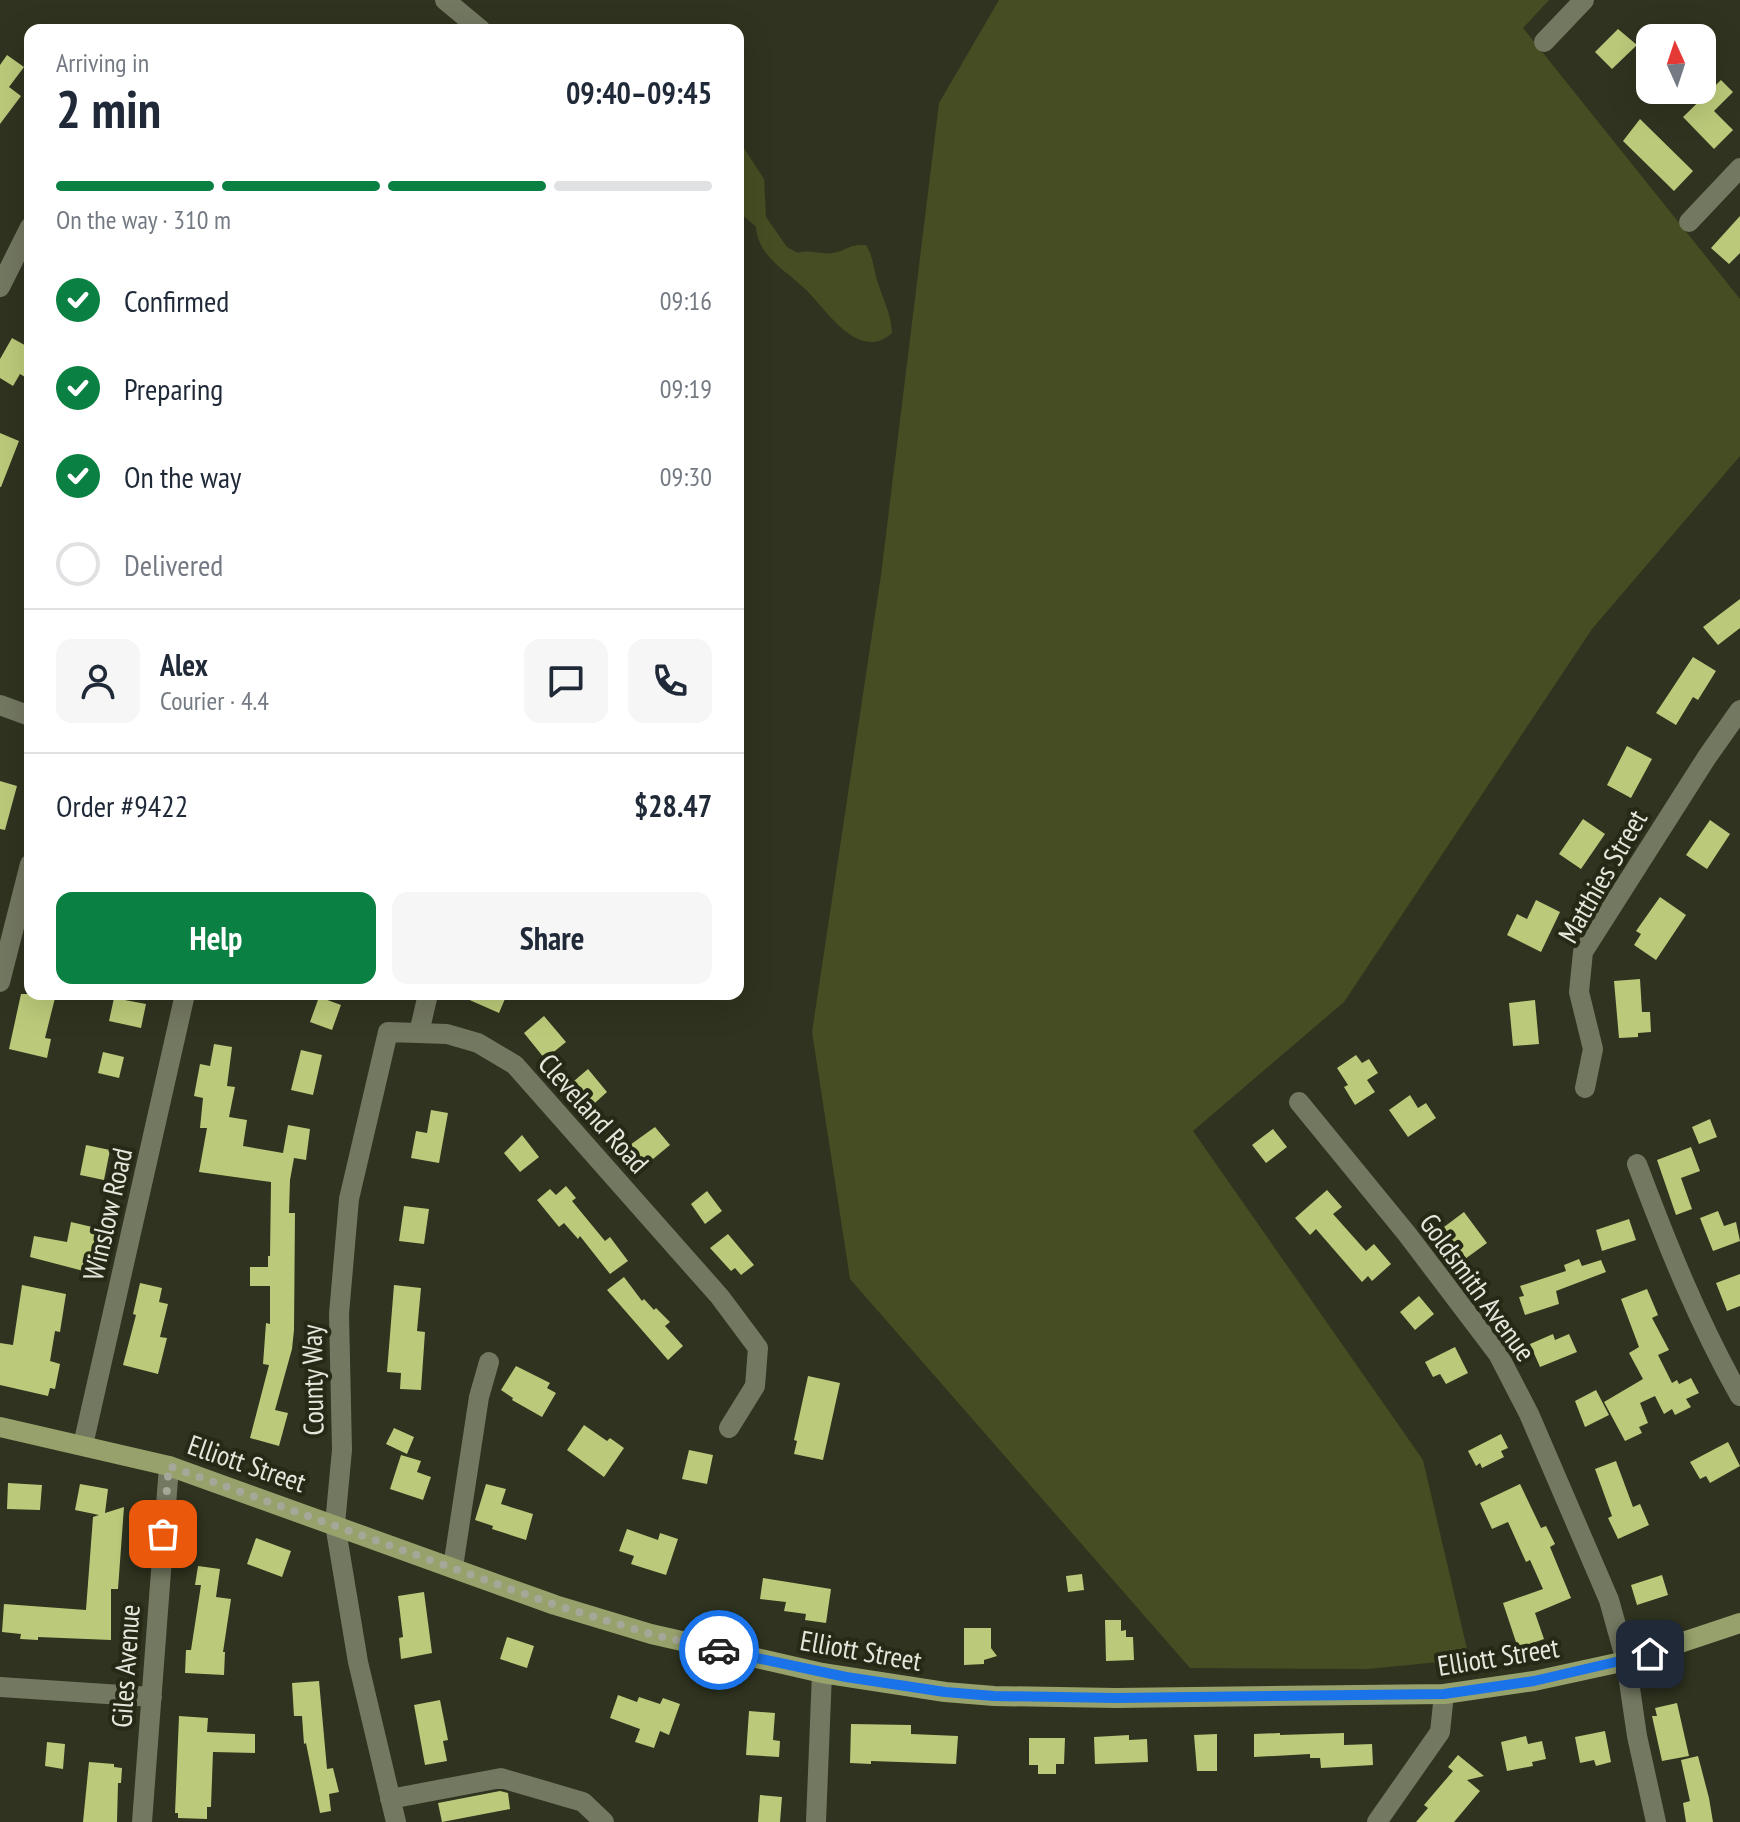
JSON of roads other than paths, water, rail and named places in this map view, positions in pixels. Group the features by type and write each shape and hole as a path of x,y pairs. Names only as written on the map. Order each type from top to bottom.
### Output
{"main road":[{"name":"Elliott Street","path":"0,1427 169,1466 555,1605 651,1634 893,1686 994,1696 1116,1698 1444,1694 1534,1681 1626,1661 1740,1623"}],"street":[{"path":"445,0 474,24"},
{"path":"1544,42 1584,0"},
{"path":"1689,222 1740,168"},
{"path":"0,287 24,239"},
{"path":"0,705 24,714"},
{"name":"Matthies Street","path":"1585,1088 1593,1049 1579,992 1583,952 1740,710"},
{"path":"0,982 24,888"},
{"name":"Winslow Road","path":"83,1445 184,1000"},
{"path":"419,1033 427,1000"},
{"name":"Cleveland Road","path":"388,1032 447,1034 478,1043 515,1065 720,1297 758,1348 755,1386 729,1428"},
{"name":"County Way","path":"388,1032 349,1199 339,1314 342,1450 335,1524 358,1662 396,1822"},
{"name":"Goldsmith Avenue","path":"1299,1102 1407,1234 1498,1354 1529,1414 1609,1600 1626,1661 1637,1736 1656,1822"},
{"path":"1637,1164 1670,1254 1710,1342 1740,1396"},
{"path":"453,1567 479,1397 489,1362"},
{"name":"Giles Avenue","path":"142,1822 169,1466"},
{"path":"816,1822 822,1673"},
{"path":"0,1687 152,1697"},
{"path":"1377,1822 1440,1732 1444,1694"},
{"path":"390,1799 501,1778 583,1802 604,1822"}]}
